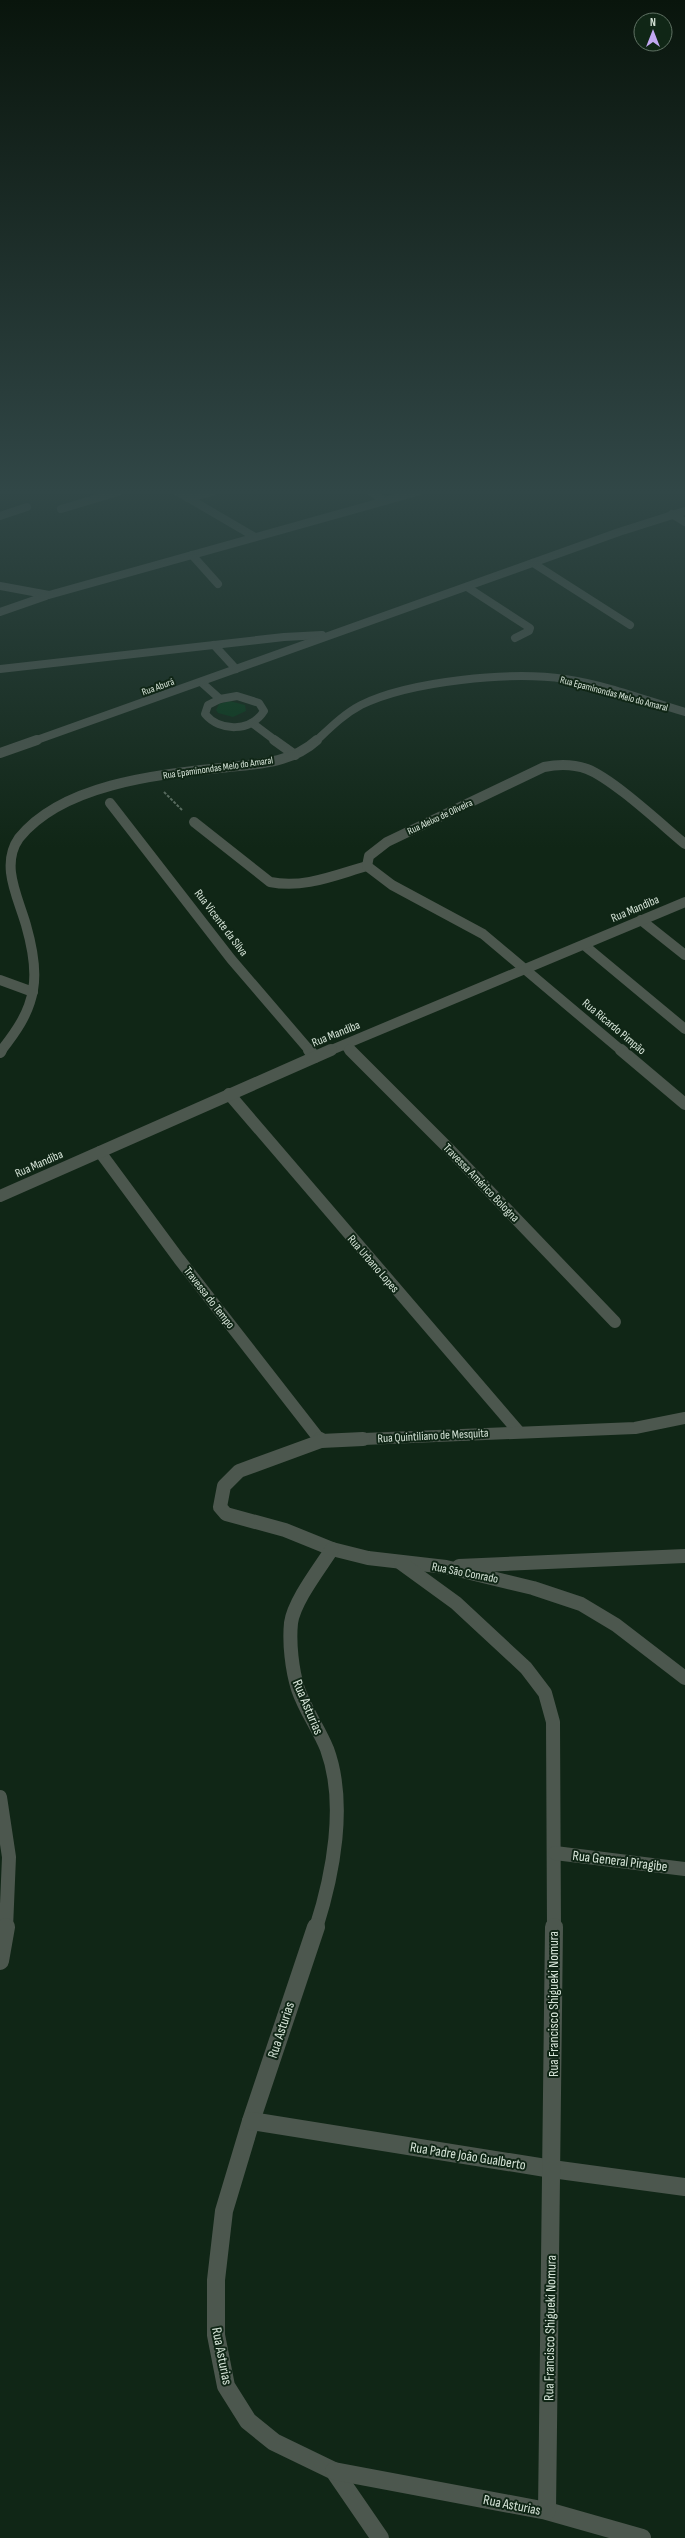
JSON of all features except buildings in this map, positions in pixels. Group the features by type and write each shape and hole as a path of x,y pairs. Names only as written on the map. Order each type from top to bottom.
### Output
{"street":[{"name":"Rua Aburá","path":"0,753 402,610"},
{"path":"503,610 530,628 529,631 515,638"},
{"path":"607,610 630,625"},
{"path":"0,669 284,637 333,635"},
{"path":"214,645 236,669"},
{"name":"Rua Epaminondas Melo do Amaral","path":"0,1052 21,1024 33,992 31,947 11,878 9,861 13,848 30,826 74,798 98,788 150,777 254,764 295,754 312,744 338,719 367,703 428,687 486,679 547,677 565,679 685,712"},
{"path":"201,682 220,699"},
{"path":"242,697 259,703 264,711 262,716 252,723 236,726 212,722 208,718 206,709 220,699 242,697"},
{"path":"252,723 295,754"},
{"name":"Rua Aleixo de Oliveira","path":"366,866 369,856 387,842 544,767 555,764 586,767 600,775 685,844"},
{"name":"Rua Vicente da Silva","path":"110,803 231,959 315,1057"},
{"path":"194,822 270,882 279,885 296,885 366,866 374,874 392,885 472,926 526,969"},
{"name":"Rua Mandiba","path":"0,1196 315,1057 685,902"},
{"path":"641,920 685,955"},
{"path":"584,945 685,1029"},
{"name":"Rua Ricardo Pimpão","path":"526,969 685,1104"},
{"path":"0,980 33,992"},
{"name":"Travessa Américo Bologna","path":"345,1045 449,1149 615,1322"},
{"name":"Rua Urbano Lopes","path":"229,1094 519,1432"},
{"name":"Travessa do Tempo","path":"100,1152 179,1259 321,1441"},
{"name":"Rua Quintiliano de Mesquita","path":"226,1514 220,1507 220,1495 229,1478 239,1471 321,1441 635,1428 685,1418"},
{"name":"Rua São Conrado","path":"226,1514 284,1530 332,1549 368,1558 446,1567 534,1588 582,1604 616,1625 685,1678"},
{"name":"Rua Asturias","path":"332,1549 297,1606 291,1622 291,1646 298,1689 327,1750 336,1788 334,1845 327,1894 250,2121 224,2211 216,2280 216,2336 226,2386 248,2421 274,2442 334,2471 547,2511 642,2538"},
{"path":"446,1567 685,1556"},
{"name":"Rua Francisco Shigueki Nomura","path":"401,1563 456,1603 526,1668 545,1693 553,1722 555,1853 547,2511"},
{"path":"0,1797 7,1821 4,1913 0,1961"},
{"name":"Rua General Piragibe","path":"555,1853 685,1868"},
{"name":"Rua Padre João Gualberto","path":"250,2121 552,2169 685,2187"},
{"name":"Rua Asturias","path":"334,2471 380,2538"}],"path":[{"path":"150,777 194,822"}],"green space":[{"path":"230,701 245,705 246,711 233,717 218,713 216,710 219,704"}]}
